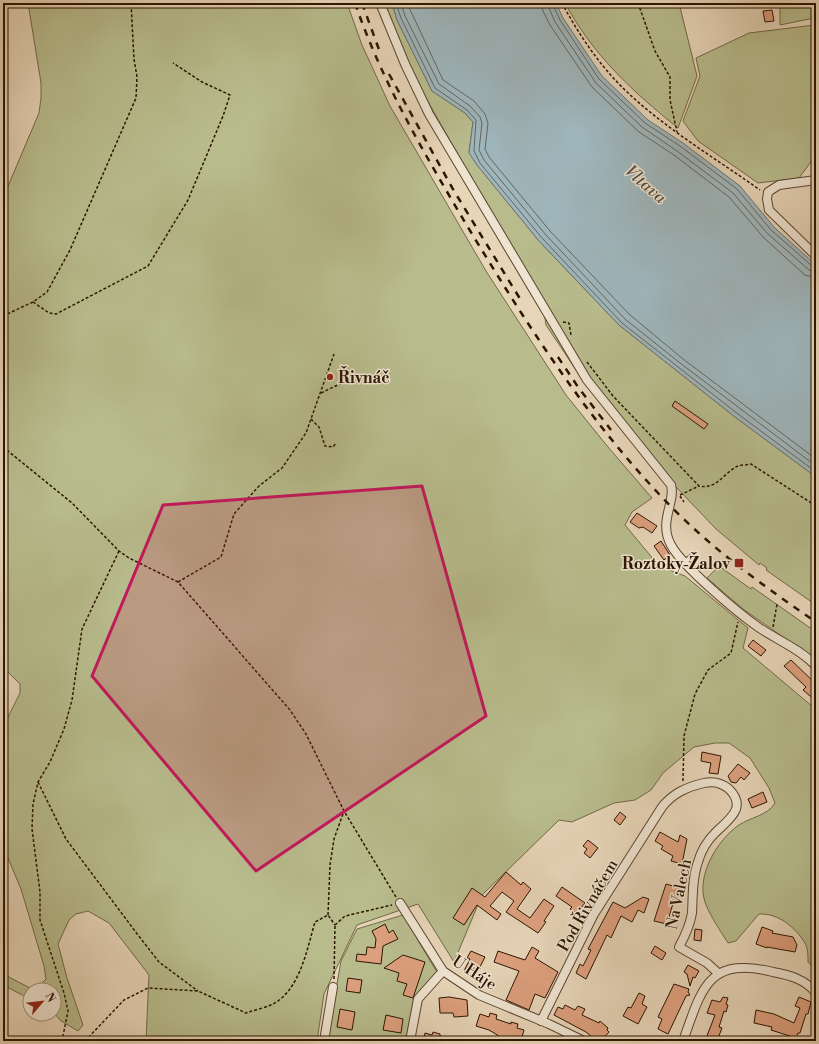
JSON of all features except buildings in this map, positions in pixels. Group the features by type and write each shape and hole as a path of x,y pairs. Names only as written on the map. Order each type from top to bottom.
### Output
{"street":[{"path":"380,3 404,64 429,114 587,380 671,485 672,490 666,518 667,533 671,545 685,562 709,586 741,613 771,635 800,652 816,666"},
{"path":"816,180 779,185 768,192 769,210 816,256"},
{"name":"Na Valech","path":"662,807 672,796 683,789 704,783 717,783 724,785 734,795 737,803 735,814 705,845 697,863 692,914 686,935 679,947 707,963 718,973"},
{"name":"Pod Řivnáčem","path":"541,1021 594,914 662,807"},
{"name":"U Háje","path":"400,903 443,971 479,995 584,1041"},
{"path":"683,1041 703,991 709,981 718,973 739,967 756,968 793,977 808,984 816,993"},
{"path":"410,1041 418,999 443,971"},
{"path":"324,1041 333,987"},
{"path":"814,1041 816,1036"}],"lane":[{"path":"685,562 693,555"}],"path":[{"path":"3,316 33,302 48,292 70,250 136,98 138,77 134,59 131,3"},
{"path":"562,3 592,51 611,74 642,104 677,132 768,195"},
{"path":"638,3 655,51 670,77 670,100 677,132"},
{"path":"33,302 49,313 56,314 148,266 188,200 230,96 202,82 173,63"},
{"path":"556,328 562,321 569,323 571,338"},
{"path":"178,582 221,557 234,514 259,486 282,468 306,433 334,354"},
{"path":"585,360 613,396 657,440 699,486 707,488 738,466 751,464 816,506"},
{"path":"320,394 346,380"},
{"path":"311,419 318,428 325,446 333,447 336,443"},
{"path":"3,446 72,503 118,551 178,582 290,710 306,734 344,811 400,903 345,916 335,925"},
{"path":"680,496 699,486"},
{"path":"60,1041 64,1036 68,1011 64,993 40,920 40,892 32,829 33,804 38,782 50,762 64,730 72,700 82,629 118,551"},
{"path":"771,635 777,604"},
{"path":"683,789 684,736 695,694 708,670 730,653 741,613"},
{"path":"38,782 66,839 138,935 159,962 198,991 246,1013 273,1004 290,990 307,948 315,922 328,915"},
{"path":"333,987 335,969 335,925 328,915 330,865 334,839 344,811"},
{"path":"85,1041 124,1000 148,988 198,991"}],"highlighted area":[{"path":"422,486 486,716 256,871 92,676 163,505"}],"green space":[{"path":"28,3 347,3 362,45 390,106 486,271 566,395 652,498 632,512 625,525 659,566 685,576 748,628 743,648 813,707 816,706 816,969 808,962 808,952 805,943 801,937 785,922 773,916 759,914 736,941 728,943 707,907 703,892 703,881 710,859 716,849 739,825 768,811 775,803 769,788 750,758 729,743 715,743 694,747 663,773 651,790 635,800 614,803 572,822 559,820 482,895 454,962 418,904 357,925 324,994 317,1041 146,1041 149,975 109,923 88,911 76,914 69,920 58,944 67,978 83,1025 78,1031 62,1022 62,982 43,982 46,979 44,966 21,889 3,846 3,727 20,693 20,684 3,667 3,198 39,113 41,83"},
{"path":"382,3 392,3 397,20 432,91 465,113 473,122 469,152 477,165 539,241 619,325 735,417 816,477 816,605 766,570 767,568 760,563 759,565 716,529 677,488 668,483 624,433 584,382 546,325 543,304 406,63"},
{"path":"565,3 679,3 697,76 678,128 645,100 615,71 588,39"},
{"path":"780,3 814,3 814,18 780,25"},
{"path":"815,25 816,155 799,178 758,183 698,141 683,121 700,76 696,58 749,33"},
{"path":"719,566 751,589 752,587 816,632 816,660 743,609 707,578"},
{"path":"403,915 438,974 413,1004 406,1041 327,1041 341,961 357,929"},
{"path":"3,974 22,984 22,995 3,985"}],"water":[{"name":"Vltava","path":"392,3 556,3 563,18 602,76 648,120 683,143 740,186 774,227 816,265 816,477 735,417 619,325 539,241 477,165 469,153 473,122 465,113 432,91 397,20"}],"railway":[{"path":"355,3 391,89 435,171 509,294 579,397 630,462 694,529 733,562 816,622"},
{"path":"362,3 381,55"},
{"path":"389,74 454,191 522,302"},
{"path":"558,357 578,387 611,430"}],"place":[{"name":"Řivnáč","path":"330,377"},
{"name":"Roztoky-Žalov","path":"739,563"}]}
